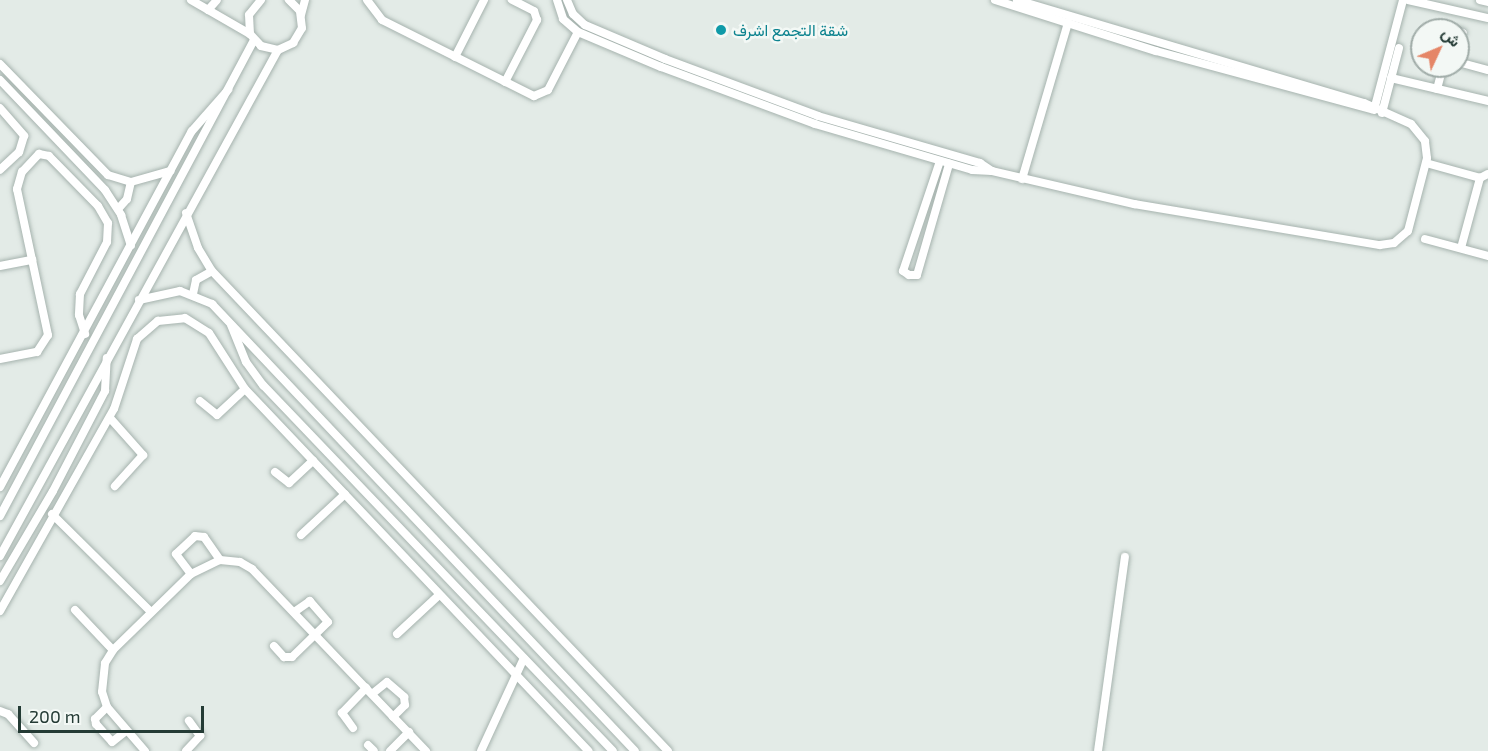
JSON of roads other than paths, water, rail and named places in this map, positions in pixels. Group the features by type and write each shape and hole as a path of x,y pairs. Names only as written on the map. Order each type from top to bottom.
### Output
{"street":[{"path":"191,0 278,50"},
{"path":"208,10 217,0"},
{"path":"0,516 231,88 252,37 249,15 261,0"},
{"path":"290,0 301,15"},
{"path":"0,556 186,213 278,50 299,37 305,0"},
{"path":"367,0 382,20 529,94 544,94 578,32"},
{"path":"455,57 484,0"},
{"path":"505,82 537,20 532,10 512,0"},
{"path":"557,0 564,19 578,32 616,43 771,104 898,145 944,163 992,171 1134,204 1385,245 1398,241 1408,231 1426,163 1426,147 1419,132 1406,122 1359,102 1068,23 1009,2 995,0"},
{"path":"567,0 580,22 616,43"},
{"path":"1017,0 1157,47"},
{"path":"1376,110 1403,0"},
{"path":"1408,0 1488,18"},
{"path":"1480,0 1488,2"},
{"path":"1022,179 1068,23"},
{"path":"1376,110 1391,78 1399,48"},
{"path":"0,64 99,167 113,178 131,182 170,171"},
{"path":"1470,65 1488,70"},
{"path":"1391,78 1488,101"},
{"path":"1437,89 1440,78"},
{"path":"0,80 98,183 118,209 132,245"},
{"path":"0,487 201,117 231,88"},
{"path":"0,108 24,136 19,152 0,170"},
{"path":"898,145 980,163 992,171"},
{"path":"0,359 37,352 46,342 47,328 18,185 22,172 42,154 98,206 108,223 106,242 80,294 79,315 84,334"},
{"path":"944,163 916,275 909,275 903,271 944,163"},
{"path":"1426,163 1484,176 1461,248"},
{"path":"118,209 129,195 131,182"},
{"path":"186,213 198,248 212,271 668,751"},
{"path":"1425,238 1488,256"},
{"path":"0,266 32,260"},
{"path":"193,294 196,280 212,271"},
{"path":"139,300 166,292 193,294 212,304 635,751"},
{"path":"101,304 111,310"},
{"path":"0,611 52,514 110,418 137,339 150,326 164,318 185,318 204,328 244,389 516,678 589,751"},
{"path":"230,322 243,356 263,385 613,751"},
{"path":"0,581 53,491 103,396 109,375 107,358"},
{"path":"200,401 217,415 244,389"},
{"path":"110,418 143,455 116,486"},
{"path":"275,472 289,483 313,461"},
{"path":"301,535 345,494"},
{"path":"52,514 151,612"},
{"path":"190,574 176,554 195,536 201,536 209,542 220,560"},
{"path":"1098,751 1125,557"},
{"path":"145,751 107,707 101,677 113,650 151,612 190,574 220,560 240,562 252,570 426,751"},
{"path":"397,634 440,595"},
{"path":"274,646 289,658 316,635 328,620 313,602 307,602 294,612"},
{"path":"75,610 113,650"},
{"path":"516,678 515,671 524,658"},
{"path":"481,751 516,678 531,665"},
{"path":"353,728 342,711 369,691 387,682 404,697 405,705 393,717"},
{"path":"107,707 95,719 96,724 112,741 126,731"},
{"path":"0,711 8,714 34,743"},
{"path":"186,751 200,736 189,720"},
{"path":"390,751 409,732"}],"place":[{"name":"شقة التجمع اشرف","path":"721,30"}]}
